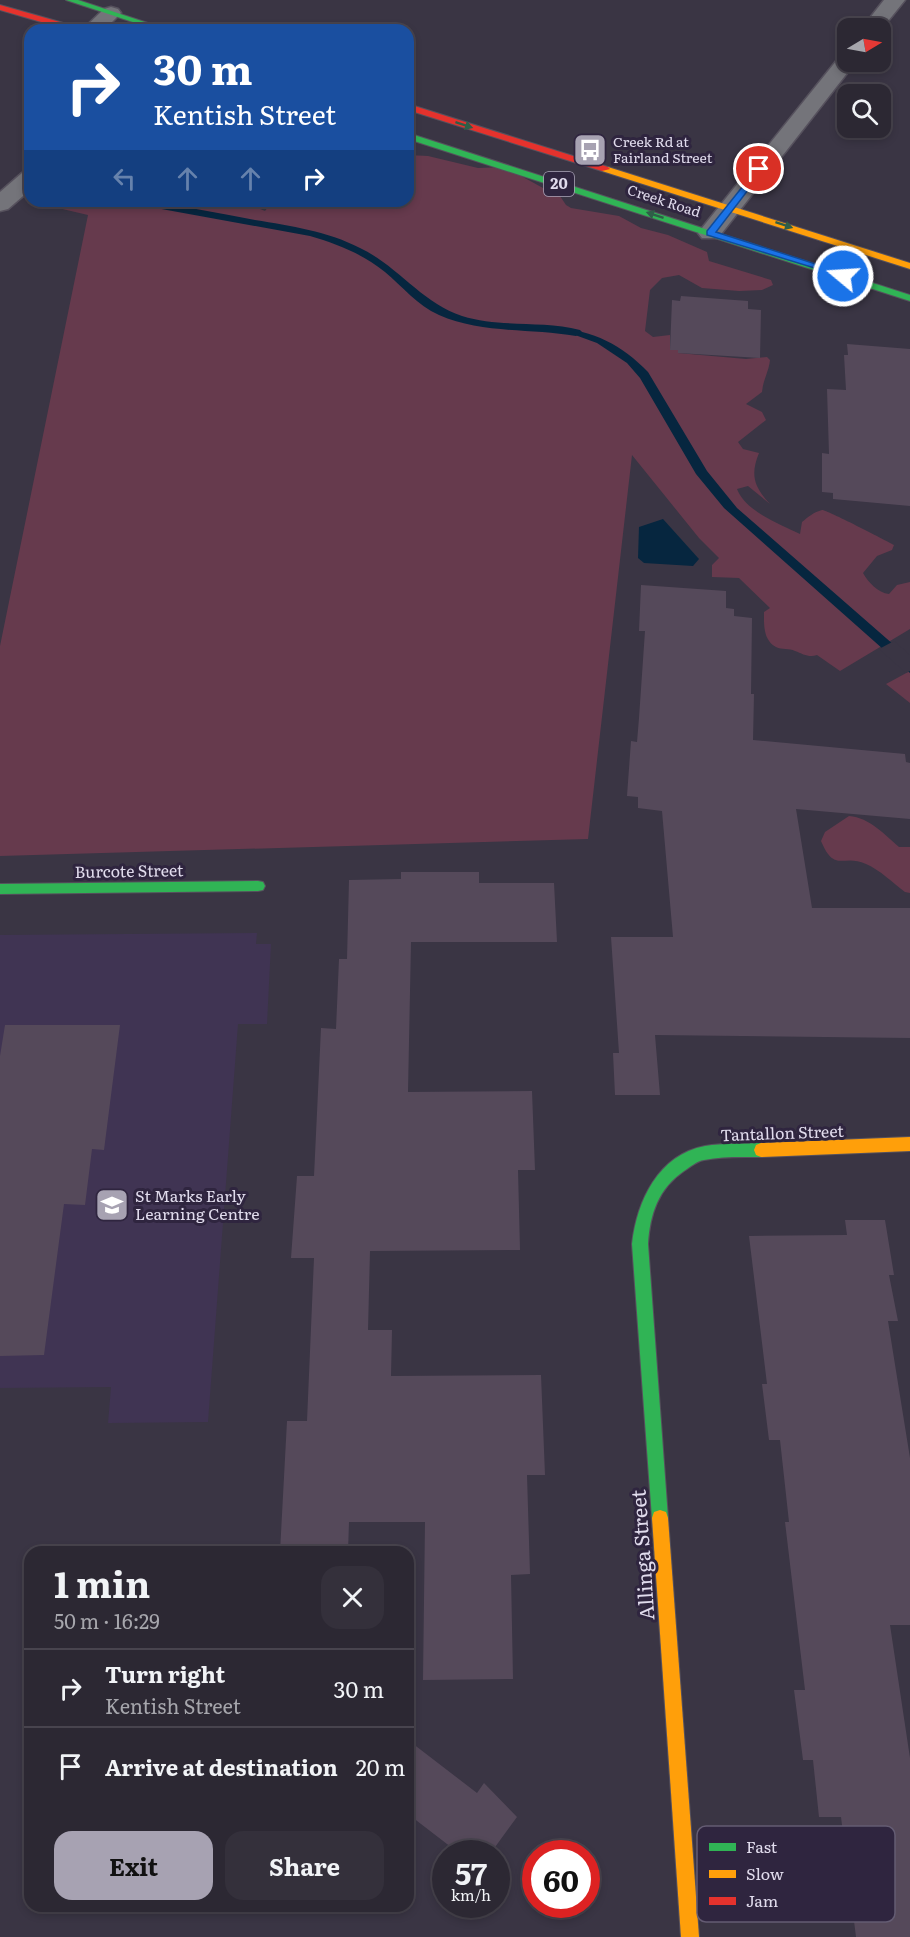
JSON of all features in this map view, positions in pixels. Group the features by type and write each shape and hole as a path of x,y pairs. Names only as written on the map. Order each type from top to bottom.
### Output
{"main road":[{"path":"70,0 146,24"},
{"path":"0,7 58,24"},
{"name":"Creek Road","path":"414,109 910,266"},
{"name":"Creek Road","path":"414,138 910,298"},
{"name":"Burcote Street","path":"0,889 258,886"},
{"name":"Tantallon Street","path":"663,1176 681,1162 702,1153 910,1144"},
{"name":"Allinga Street","path":"663,1176 648,1197 640,1221 640,1244 690,1937"}],"street":[{"path":"880,18 895,0"},
{"path":"99,24 111,13"},
{"path":"710,233 728,207 837,72"},
{"path":"0,204 24,183"}],"shaded area":[{"path":"414,155 428,156 478,168 505,167 543,188 556,190 566,205 571,208 619,216 641,228 668,235 707,252 709,261 771,280 773,285 762,290 739,291 702,288 679,275 662,278 650,290 645,331 653,337 670,335 670,350 678,350 678,353 746,359 767,357 770,360 762,392 746,404 762,412 766,420 738,442 743,449 759,453 754,474 755,480 760,492 770,504 748,486 737,489 741,497 756,511 800,534 802,522 822,510 894,545 892,550 877,556 863,573 881,592 889,594 897,585 910,582 910,629 840,671 817,655 809,656 776,647 766,636 764,627 764,612 770,608 739,578 712,577 712,565 719,558 699,538 632,455 588,839 0,856 0,646 88,215 54,207 255,207 265,211 268,207 414,207"},
{"path":"910,671 910,703 886,684"},
{"path":"849,816 870,823 899,847 910,847 910,893 905,892 866,864 851,860 835,860 826,851 821,841 825,832"},
{"name":"St Marks Early Learning Centre","path":"257,933 256,944 271,944 267,1024 238,1024 208,1422 108,1423 111,1387 0,1388 0,935"}],"water":[{"path":"556,328 570,329 595,336 617,347 638,362 648,372 707,471 737,508 910,659 910,673 724,508 696,474 640,378 627,363 597,343"},
{"path":"663,519 699,559 693,566 644,563 638,558 639,527"}],"pier":[{"path":"894,641 910,655 910,671 906,673 879,649"}],"building":[{"path":"681,296 748,301 748,309 761,310 760,358 678,353 678,350 670,350 672,300 680,301"},
{"path":"847,344 910,349 910,506 833,499 833,493 822,492 822,453 829,454 827,389 846,390 844,355 848,355"},
{"path":"641,585 726,591 726,608 734,609 734,616 752,618 753,740 905,754 906,762 910,763 910,819 796,809 812,908 910,908 910,1038 655,1035 660,1095 615,1095 613,1053 619,1053 611,937 673,937 662,811 638,808 638,797 627,796 631,741 637,742 645,631 639,631"},
{"path":"401,872 479,872 479,883 554,883 557,942 411,942 408,1092 532,1091 535,1170 518,1170 520,1250 370,1251 368,1330 392,1330 391,1376 541,1375 545,1475 527,1475 530,1574 511,1575 513,1679 423,1680 425,1522 349,1522 348,1546 280,1546 287,1421 307,1421 314,1258 291,1258 297,1176 314,1176 321,1028 336,1029 339,959 347,959 349,880 401,879"},
{"path":"5,1025 120,1025 104,1150 92,1149 85,1205 64,1204 44,1355 0,1356 0,1056"},
{"path":"845,1220 885,1220 894,1275 889,1275 898,1321 888,1321 910,1458 910,1625 890,1625 910,1758 910,1937 856,1937 854,1922 895,1922 895,1826 842,1826 841,1817 819,1817 813,1760 803,1760 794,1690 805,1690 785,1522 789,1522 780,1440 769,1440 762,1384 767,1384 749,1236 847,1235"},
{"path":"414,1745 477,1793 484,1783 517,1817 500,1840 442,1840 414,1819"}],"waterway":[{"path":"167,207 312,233 333,240 372,258 429,304 460,319 493,325 543,327 576,332"}],"traffic: fast":[{"path":"70,0 146,24"},
{"path":"414,138 910,298"},
{"path":"0,889 258,886"},
{"path":"660,1518 640,1244 646,1209 662,1180 692,1158 712,1152 761,1150"}],"traffic: slow":[{"path":"605,169 910,266"},
{"path":"761,1150 910,1144"},
{"path":"660,1518 690,1937"}],"traffic: jam":[{"path":"0,7 58,24"},
{"path":"414,109 605,169"}],"place":[{"name":"Creek Rd at Fairland Street","path":"590,150"},
{"name":"St Marks Early Learning Centre","path":"112,1205"}],"route":[{"path":"759,169 710,233 843,276"}]}
